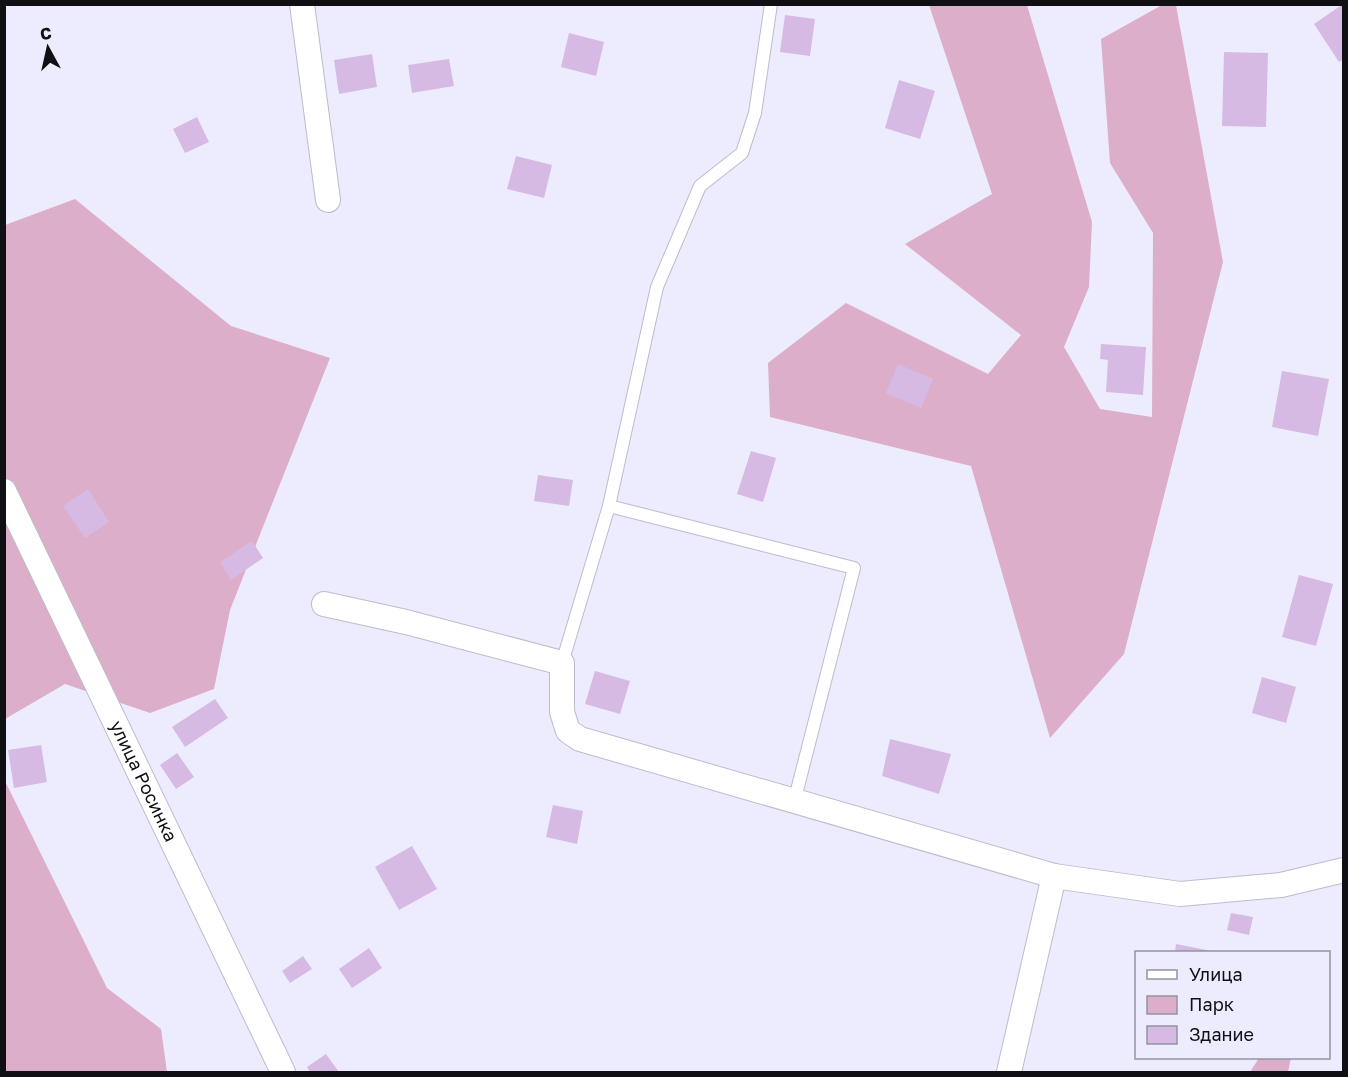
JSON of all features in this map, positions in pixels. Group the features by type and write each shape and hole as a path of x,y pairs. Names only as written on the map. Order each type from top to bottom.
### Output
{"street":[{"path":"303,4 328,200"},
{"name":"улица Росинка","path":"4,491 283,1072"},
{"path":"324,604 406,622 562,663 562,712 568,731 580,739 1054,876 1180,894 1281,885 1344,870"},
{"path":"1009,1072 1054,876"}],"lane":[{"path":"562,663 609,506 657,287 700,186 742,153 755,113 771,4"},
{"path":"609,506 854,568 794,802"}],"green space":[{"path":"929,5 1027,5 1092,222 1089,287 1064,347 1100,409 1152,417 1153,233 1110,163 1101,39 1162,5 1176,5 1223,262 1124,654 1050,738 971,466 770,417 768,363 846,303 988,374 1021,335 905,244 992,194"},
{"path":"75,199 231,326 330,358 230,610 214,689 150,713 65,684 5,719 5,225"},
{"path":"5,781 107,988 161,1029 167,1072 5,1072"},
{"path":"1258,1059 1291,1059 1288,1072 1250,1072"}],"building":[{"path":"1343,4 1344,59 1339,62 1314,24"},
{"path":"785,15 815,19 810,56 780,52"},
{"path":"569,33 604,42 596,76 561,67"},
{"path":"1224,52 1268,53 1266,127 1222,126"},
{"path":"372,54 377,87 339,94 334,60"},
{"path":"449,59 454,86 412,93 408,65"},
{"path":"899,80 935,91 920,139 885,128"},
{"path":"197,117 209,142 185,153 173,129"},
{"path":"516,156 552,165 544,198 507,189"},
{"path":"1101,344 1146,347 1143,395 1106,392 1108,360 1100,359"},
{"path":"898,364 933,379 921,408 886,393"},
{"path":"1282,371 1329,379 1318,436 1272,427"},
{"path":"751,451 776,458 763,502 737,494"},
{"path":"538,475 573,480 569,506 534,501"},
{"path":"88,489 109,522 85,538 63,506"},
{"path":"252,541 263,558 231,580 220,562"},
{"path":"1299,575 1333,584 1316,646 1282,637"},
{"path":"595,671 630,681 620,714 585,704"},
{"path":"1262,677 1296,687 1286,723 1252,713"},
{"path":"215,699 228,718 185,747 172,727"},
{"path":"890,739 951,754 939,794 882,776"},
{"path":"41,745 47,782 14,788 8,750"},
{"path":"177,753 194,777 176,789 160,765"},
{"path":"553,805 583,811 577,844 546,837"},
{"path":"412,846 437,889 399,910 375,867"},
{"path":"1231,913 1253,917 1249,935 1227,930"},
{"path":"1176,944 1212,951 1175,951"},
{"path":"369,948 382,968 352,988 339,969"},
{"path":"303,956 312,969 290,983 282,971"},
{"path":"326,1054 339,1072 310,1072 307,1067"}]}
